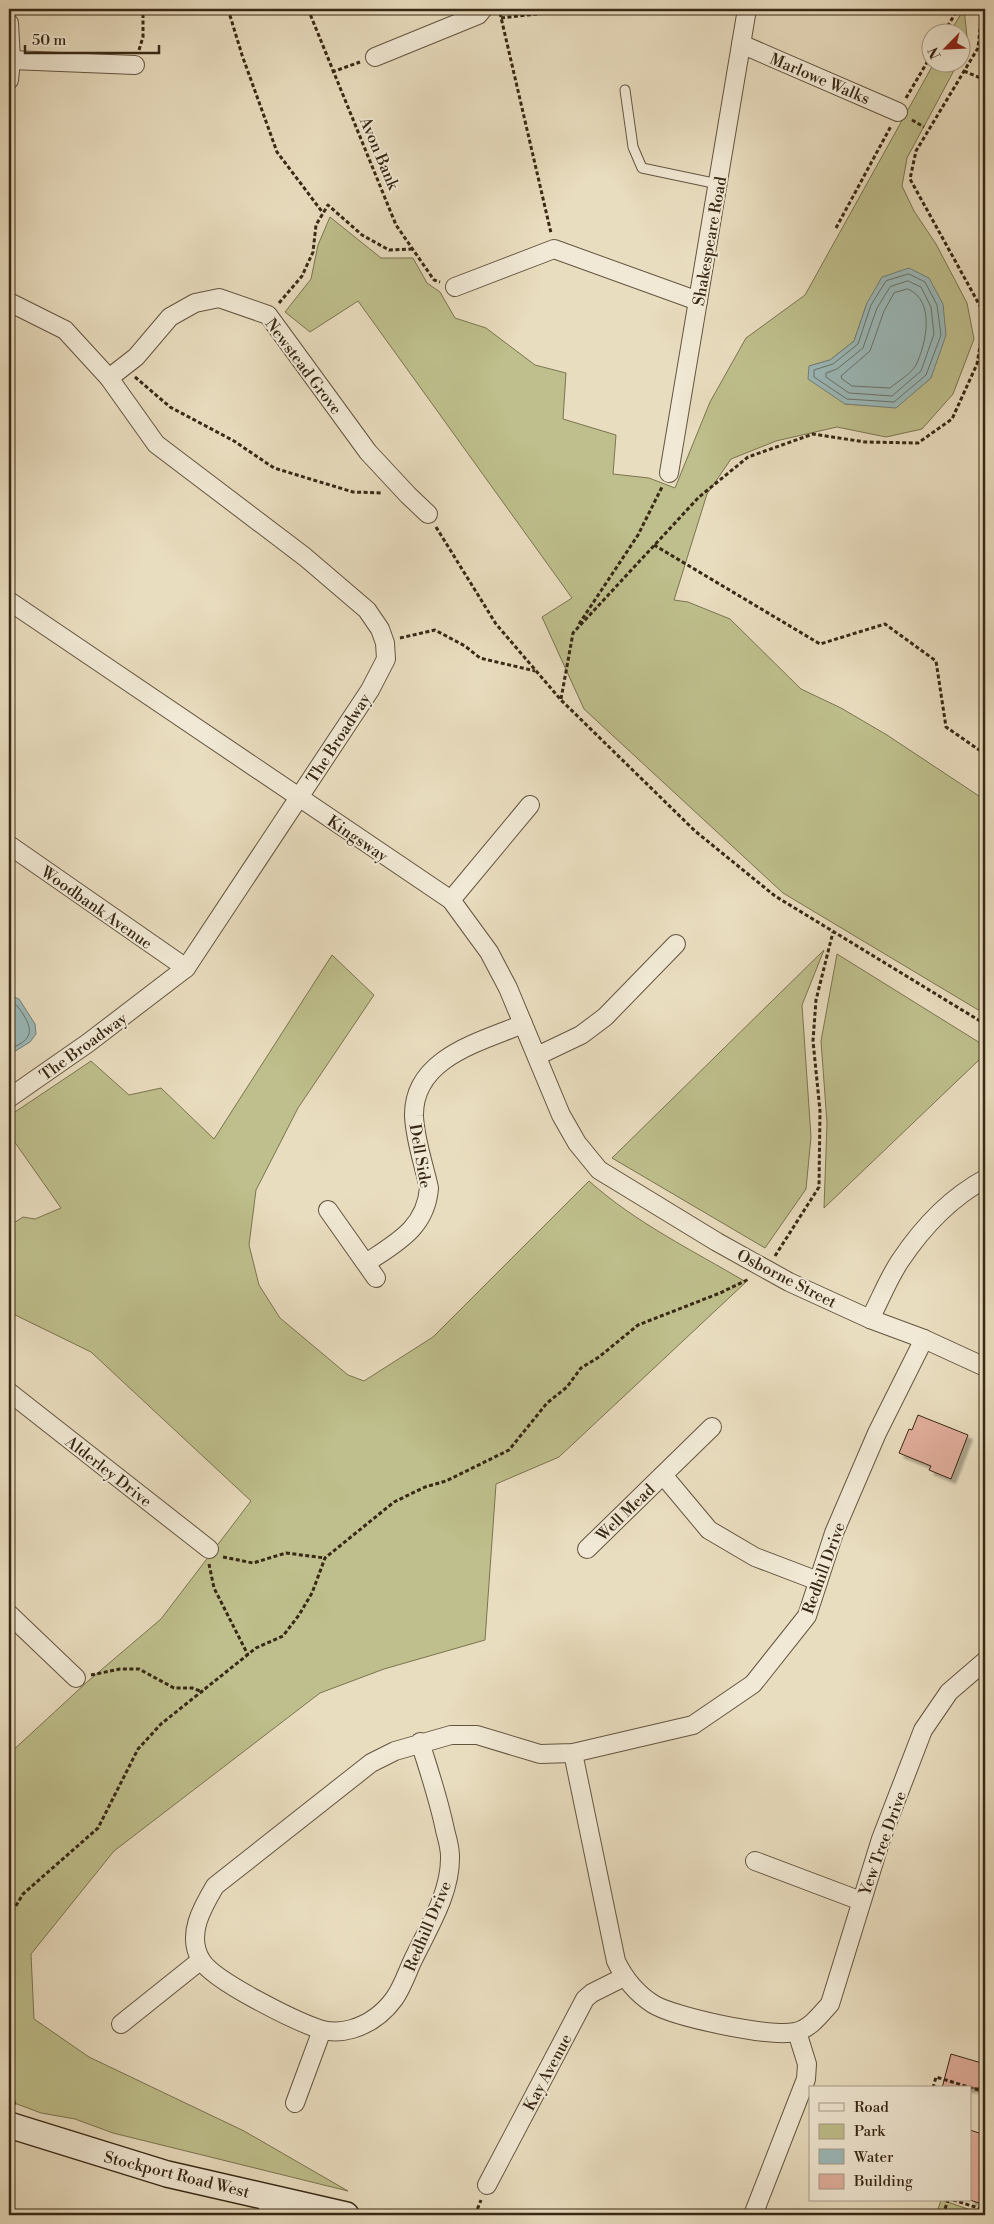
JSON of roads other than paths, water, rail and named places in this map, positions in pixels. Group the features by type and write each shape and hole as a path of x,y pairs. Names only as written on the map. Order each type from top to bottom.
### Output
{"main road":[{"name":"Stockport Road West","path":"9,2126 269,2206 346,2215"}],"street":[{"path":"375,57 478,15 483,9"},
{"name":"Shakespeare Road","path":"670,473 747,9"},
{"path":"9,24 11,60 9,80"},
{"name":"Marlowe Walks","path":"741,44 898,112"},
{"path":"11,60 135,65"},
{"path":"455,287 554,249 698,301"},
{"name":"Newstead Grove","path":"109,378 136,357 170,317 195,303 219,298 268,315 368,452 428,514"},
{"path":"9,302 65,330 109,378"},
{"name":"The Broadway","path":"9,1098 88,1043 186,968 370,690 386,659 385,643 380,629 367,610 305,557 156,444 109,378"},
{"name":"Kingsway","path":"9,601 451,900 489,952 524,1024 561,1115 577,1143 600,1170"},
{"path":"451,900 530,805"},
{"name":"Woodbank Avenue","path":"9,844 186,968"},
{"path":"537,1056 581,1035 605,1017 676,944"},
{"name":"Dell Side","path":"366,1263 406,1236 420,1216 428,1198 429,1188 414,1116 418,1092 423,1081 436,1066 450,1055 524,1024"},
{"name":"Osborne Street","path":"600,1170 766,1270 870,1319 924,1339 985,1367"},
{"path":"870,1319 899,1262 934,1218 964,1191 985,1179"},
{"path":"328,1210 376,1278"},
{"name":"Redhill Drive","path":"420,1742 440,1802 450,1854 449,1878 439,1906 395,1999 375,2019 352,2029 335,2032 322,2030 299,2020 223,1981 201,1960 196,1942 196,1926 200,1910 215,1886 371,1763 395,1751 420,1742 451,1735 476,1735 540,1754 573,1753 693,1725 753,1684 807,1616 834,1533 873,1442 924,1339"},
{"name":"Alderley Drive","path":"9,1392 212,1551"},
{"name":"Well Mead","path":"587,1549 712,1427"},
{"name":"Well Mead","path":"663,1475 709,1530 754,1557 818,1581"},
{"path":"9,1614 76,1678"},
{"name":"Yew Tree Drive","path":"797,2032 813,2022 830,2004 882,1839 923,1730 950,1692 985,1661"},
{"path":"573,1753 614,1952 624,1977 641,1996 667,2012 767,2034 797,2032 807,2064 806,2079 753,2215"},
{"path":"755,1861 861,1901"},
{"path":"121,2024 201,1960"},
{"name":"Kay Avenue","path":"487,2185 585,1999 592,1993 624,1977"},
{"path":"295,2103 322,2030"}],"lane":[{"path":"625,90 633,147 642,168 718,184"}],"water":[{"path":"909,268 929,278 943,304 946,335 931,378 896,408 845,404 808,379 809,366 830,360 854,341 867,303 882,277"},
{"path":"9,995 19,999 35,1024 36,1034 30,1042 9,1055"}]}
